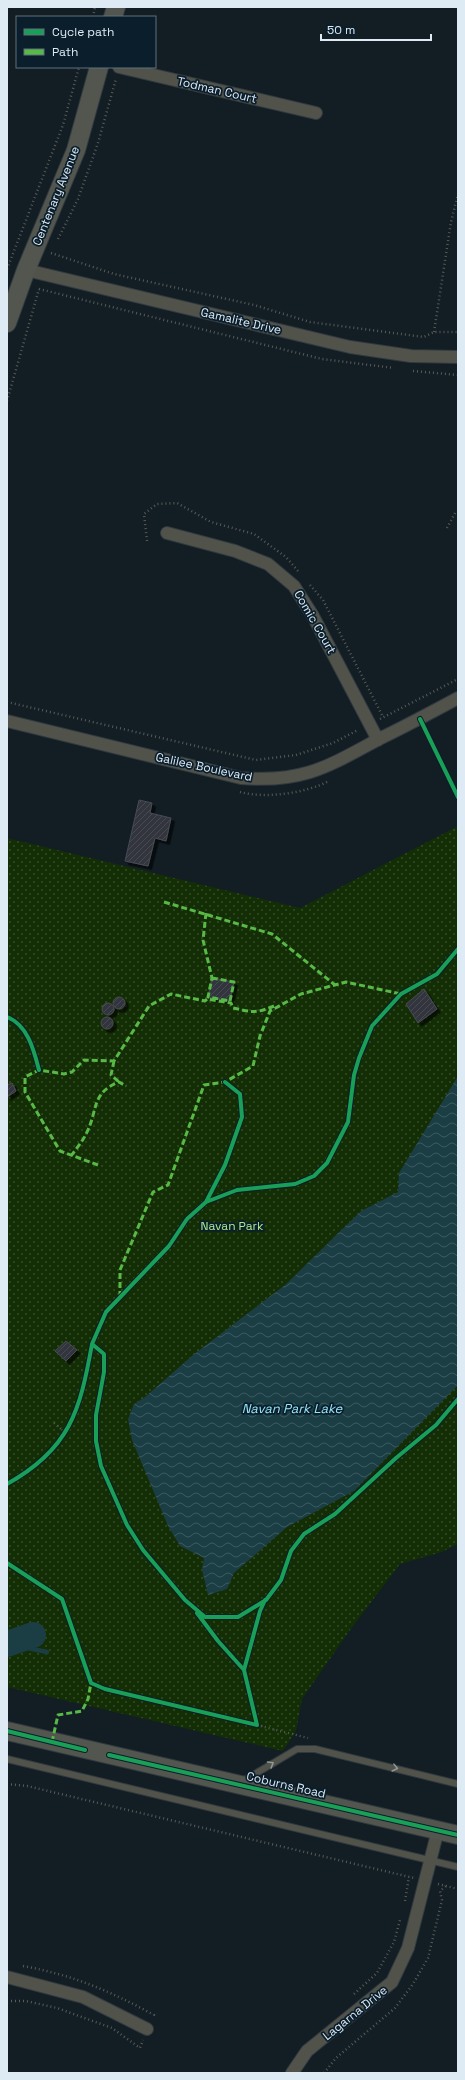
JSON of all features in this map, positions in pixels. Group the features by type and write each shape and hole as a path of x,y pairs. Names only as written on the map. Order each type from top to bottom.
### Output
{"street":[{"name":"Centenary Avenue","path":"7,323 26,270 76,150 99,68"},
{"name":"Todman Court","path":"118,70 316,113"},
{"name":"Gamalite Drive","path":"26,270 350,347 411,356 458,357"},
{"name":"Comic Court","path":"167,532 235,551 268,564 294,586 313,616 378,740"},
{"name":"Galilee Boulevard","path":"7,721 241,778 265,780 314,772 340,761 458,698"},
{"name":"Coburns Road","path":"7,1731 458,1835"},
{"name":"Lagarna Drive","path":"292,2073 307,2050 392,1982 408,1948 438,1830"},
{"path":"7,1978 83,1997 147,2029"}],"lane":[{"name":"Coburns Road","path":"238,1784 297,1749 309,1749 458,1784"},
{"path":"7,1758 458,1868"}],"path":[{"path":"7,269 63,125 79,68"},
{"path":"57,241 78,199 96,150 118,70"},
{"path":"434,332 451,222 458,194"},
{"path":"7,401 39,289 54,247"},
{"path":"51,253 114,274 254,305 310,322 424,337 434,332 458,332"},
{"path":"39,289 322,359 400,369"},
{"path":"408,370 458,375"},
{"path":"447,528 455,513 458,512"},
{"path":"7,702 256,760 296,755 334,743 458,679"},
{"path":"54,1423 67,1431 61,1439"},
{"path":"250,1724 257,1725 256,1720"},
{"path":"7,1784 27,1786 458,1889"},
{"path":"404,1904 409,1877"},
{"path":"350,1998 377,1973 394,1942 400,1919"}],"green space":[{"name":"Navan Park","path":"458,826 458,1544 442,1552 400,1564 350,1630 302,1699 296,1731 283,1751 7,1687 7,838 300,908"}],"water":[{"name":"Navan Park Lake","path":"458,1076 458,1385 354,1491 287,1527 234,1573 227,1589 208,1595 202,1570 204,1558 180,1546 168,1526 132,1440 128,1419 134,1404 145,1397 193,1355 285,1285 361,1211 398,1192 399,1173"}],"building":[{"path":"139,800 152,803 150,813 171,818 166,841 155,838 148,866 125,861"},
{"path":"212,978 234,982 230,1001 208,997"},
{"path":"424,989 437,1009 418,1023 406,1004"},
{"path":"117,997 121,997 125,1003 121,1009 117,1009 113,1005 113,1001"},
{"path":"106,1003 110,1003 114,1009 110,1015 106,1015 102,1011 102,1007"},
{"path":"105,1017 109,1017 113,1023 109,1029 105,1029 101,1025 101,1021"},
{"path":"12,1083 16,1091 7,1097 7,1085"},
{"path":"66,1341 77,1350 66,1361 55,1351"}],"waterway":[{"path":"7,1644 33,1635"},
{"path":"8,1644 47,1652"}],"marked path":[{"path":"164,902 272,934 335,985"},
{"path":"206,913 203,940 212,978 208,997 230,1001 234,982 212,978"},
{"path":"120,1297 120,1270 153,1192 168,1185 204,1085 225,1082 253,1066 260,1036 270,1011 301,994 346,982 401,994"},
{"path":"98,1165 60,1151 25,1092 25,1077 39,1070 64,1074 72,1072 84,1060 114,1061 149,1006 171,994 205,1001 207,999 231,1003 233,1008 249,1011 258,1011 274,1006"},
{"path":"114,1061 111,1075 119,1082"},
{"path":"71,1156 85,1135 99,1097 110,1086 119,1082 126,1086"},
{"path":"52,1742 58,1715 82,1711 88,1699 91,1683"}],"cycle path":[{"path":"420,719 458,797"},
{"path":"206,1202 237,1190 295,1184 314,1176 327,1163 348,1122 354,1075 372,1026 401,994 437,974 458,949"},
{"path":"7,1017 14,1021 25,1032 35,1055 39,1070"},
{"path":"225,1082 240,1094 242,1117 225,1165 206,1202 187,1219 169,1246 106,1312 92,1344 104,1354 104,1372 96,1415 96,1441 101,1466 127,1525 143,1550 185,1600 205,1617 238,1617 266,1600 281,1580 291,1551 304,1534 335,1514 396,1458 436,1425 458,1399"},
{"path":"7,1484 28,1471 45,1457 69,1426 83,1389 92,1344"},
{"path":"7,1563 62,1599 91,1683 105,1689 257,1725"},
{"path":"257,1725 244,1670 260,1611 265,1600"},
{"path":"197,1613 218,1641 244,1670"},
{"path":"7,1731 85,1750"},
{"path":"109,1755 458,1835"}]}
